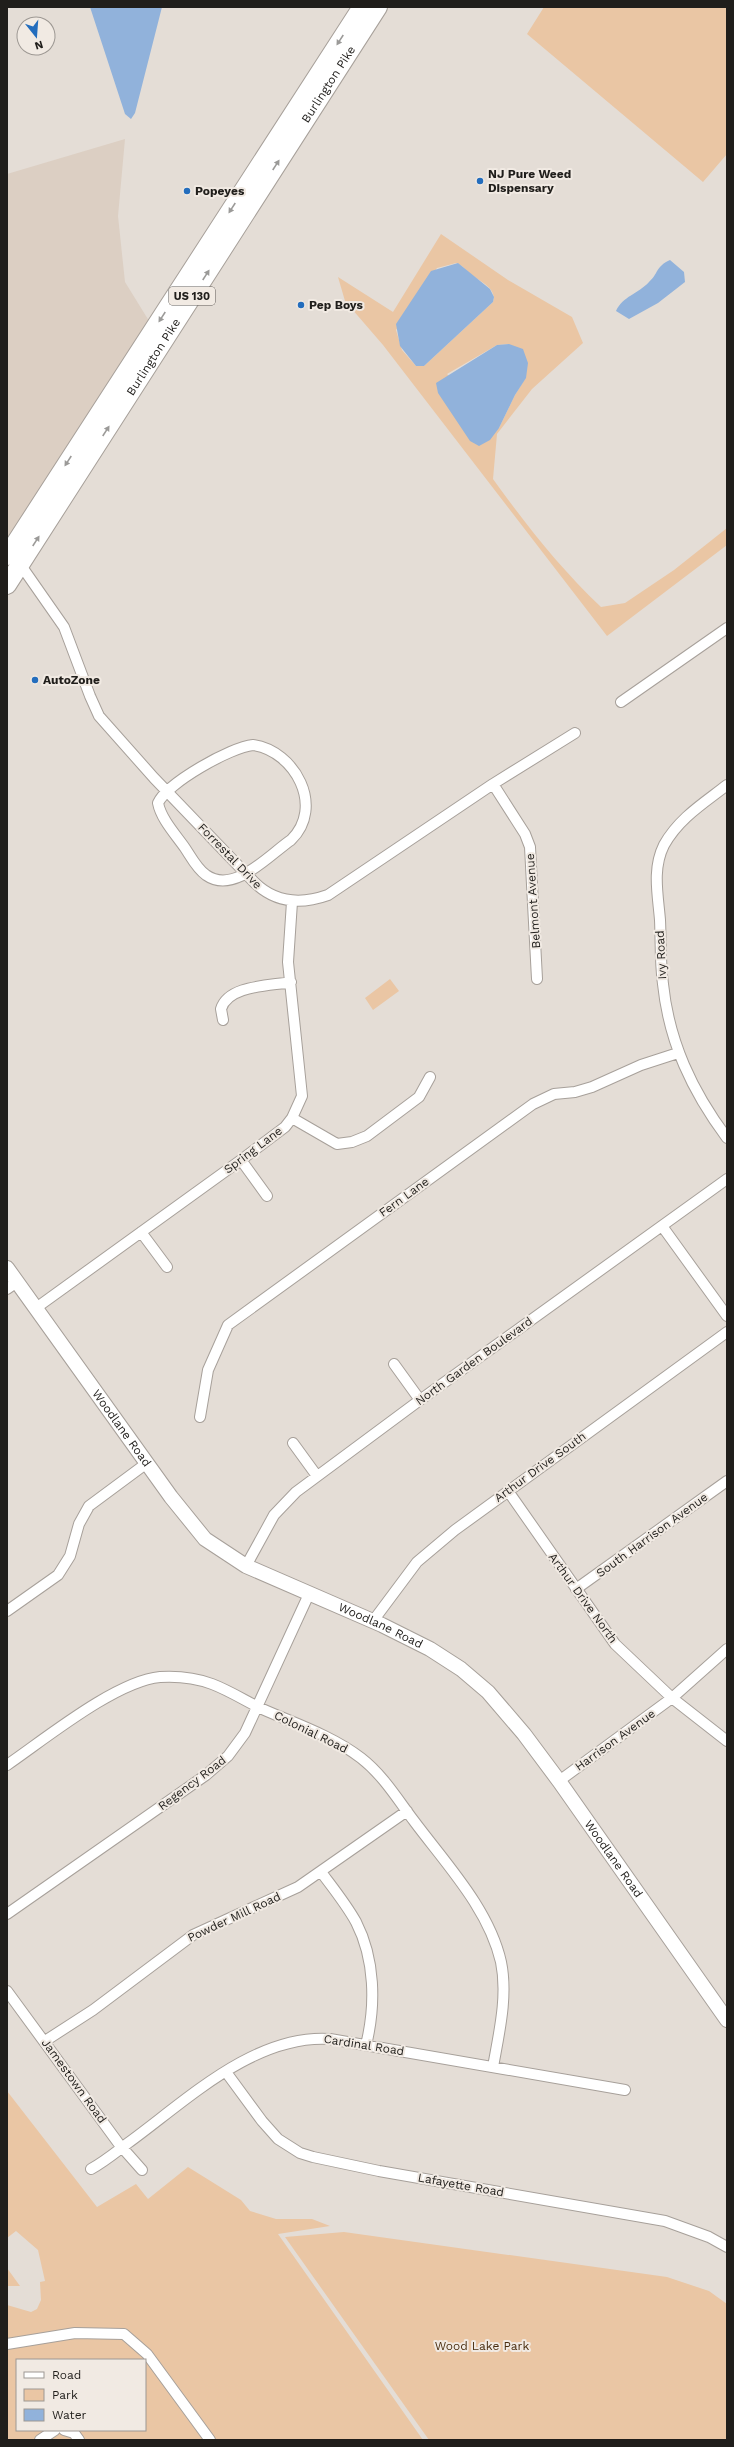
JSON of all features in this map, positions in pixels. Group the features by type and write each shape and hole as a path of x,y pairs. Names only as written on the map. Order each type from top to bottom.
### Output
{"highway":[{"name":"Burlington Pike","path":"7,585 14,560 362,7"},
{"name":"Burlington Pike","path":"14,560 378,7"}],"street":[{"name":"Forrestal Drive","path":"14,560 64,627 74,650 90,696 100,716 168,792 245,873 268,894 292,902 315,900 344,886 493,784 576,734"},
{"path":"621,702 727,628"},
{"path":"253,745 270,749 285,762 305,794 307,802 305,819 297,834 291,840 245,873 224,881 217,881 205,875 159,808 160,799 168,792 218,757 244,746 253,745"},
{"name":"Belmont Avenue","path":"493,784 525,834 530,848 537,979"},
{"name":"Ivy Road","path":"727,785 698,806 675,829 664,846 658,866 656,886 662,978 670,1028 678,1053 694,1088 727,1138"},
{"name":"Spring Lane","path":"36,1308 241,1160 285,1127 292,1118 302,1096 288,962 292,902"},
{"path":"223,1020 221,1009 223,1003 232,996 244,991 291,982"},
{"name":"Fern Lane","path":"200,1417 208,1370 228,1325 533,1104 554,1094 575,1092 592,1087 641,1065 678,1053"},
{"path":"292,1118 336,1144 352,1142 366,1136 419,1097 430,1077"},
{"path":"241,1160 267,1196"},
{"name":"North Garden Boulevard","path":"246,1566 274,1515 296,1492 420,1400 727,1179"},
{"path":"662,1226 727,1316"},
{"path":"141,1232 167,1267"},
{"name":"Woodlane Road","path":"7,1268 12,1285 36,1308 147,1463 205,1539 246,1566 373,1622 430,1650 475,1680 501,1705 559,1781 727,2020"},
{"name":"Arthur Drive South","path":"373,1622 417,1562 454,1530 727,1332"},
{"path":"394,1364 420,1400"},
{"path":"293,1443 317,1476"},
{"path":"7,1611 58,1575 70,1556 79,1524 90,1506 147,1463"},
{"name":"South Harrison Avenue","path":"576,1589 727,1481"},
{"name":"Arthur Drive North","path":"508,1491 615,1644 672,1698 727,1741"},
{"name":"Regency Road","path":"7,1914 218,1766 237,1745 259,1707 310,1594"},
{"name":"Harrison Avenue","path":"559,1781 672,1698 727,1650"},
{"name":"Colonial Road","path":"7,1765 104,1699 123,1689 146,1680 178,1677 212,1684 324,1736 352,1752 377,1773 406,1811 475,1905 497,1948 503,1972 503,1991 493,2067"},
{"name":"Powder Mill Road","path":"44,2041 93,2010 193,1935 287,1892 321,1872 406,1811"},
{"path":"321,1872 357,1924 368,1957 372,2001 366,2045"},
{"name":"Jamestown Road","path":"7,1991 122,2147 142,2170"},
{"name":"Cardinal Road","path":"91,2169 226,2072 262,2051 296,2041 319,2038 366,2045 625,2090"},
{"name":"Lafayette Road","path":"226,2072 278,2139 300,2153 379,2171 665,2221 709,2237 727,2247"},
{"path":"7,2344 75,2333 124,2334 147,2354 210,2440"},
{"path":"40,2440 54,2431"},
{"path":"67,2431 74,2433 79,2440"}],"shaded area":[{"path":"125,139 118,216 125,282 154,329 7,556 7,174"}],"green space":[{"path":"544,7 727,7 727,154 703,182 527,34"},
{"path":"441,234 508,280 572,317 583,343 532,389 497,434 493,479 544,546 571,577 601,607 625,603 674,570 727,528 727,545 607,636 383,345 345,301 338,277 393,312","holes":["456,263 489,288 494,297 493,302 424,366 416,366 402,350 396,330 437,268","509,344 526,377 515,395 499,428 447,374 497,345"]},
{"path":"390,979 399,991 373,1010 365,998"},
{"path":"7,2091 97,2207 136,2184 148,2199 188,2167 241,2200 250,2211 276,2219 312,2219 330,2226 278,2234 423,2440 7,2440 7,2305 31,2312 37,2309 41,2300 40,2282 45,2281 38,2250 16,2231 7,2238"},
{"name":"Wood Lake Park","path":"344,2232 667,2277 709,2291 727,2304 727,2440 429,2440 285,2237"},
{"path":"7,2268 20,2286 7,2286"}],"water":[{"path":"90,7 162,7 135,113 131,119 125,114"},
{"path":"670,260 684,272 685,282 658,303 629,319 616,311 627,298 645,286 652,279 659,268"},
{"path":"458,263 490,289 494,297 493,302 424,366 416,366 400,346 396,324 431,271"},
{"path":"509,344 523,349 528,363 526,378 515,395 499,428 490,440 479,446 470,441 438,393 436,383 497,345"}],"place":[{"name":"NJ Pure Weed Dispensary","path":"480,181"},
{"name":"Popeyes","path":"187,191"},
{"name":"Pep Boys","path":"301,305"},
{"name":"AutoZone","path":"35,680"}]}
